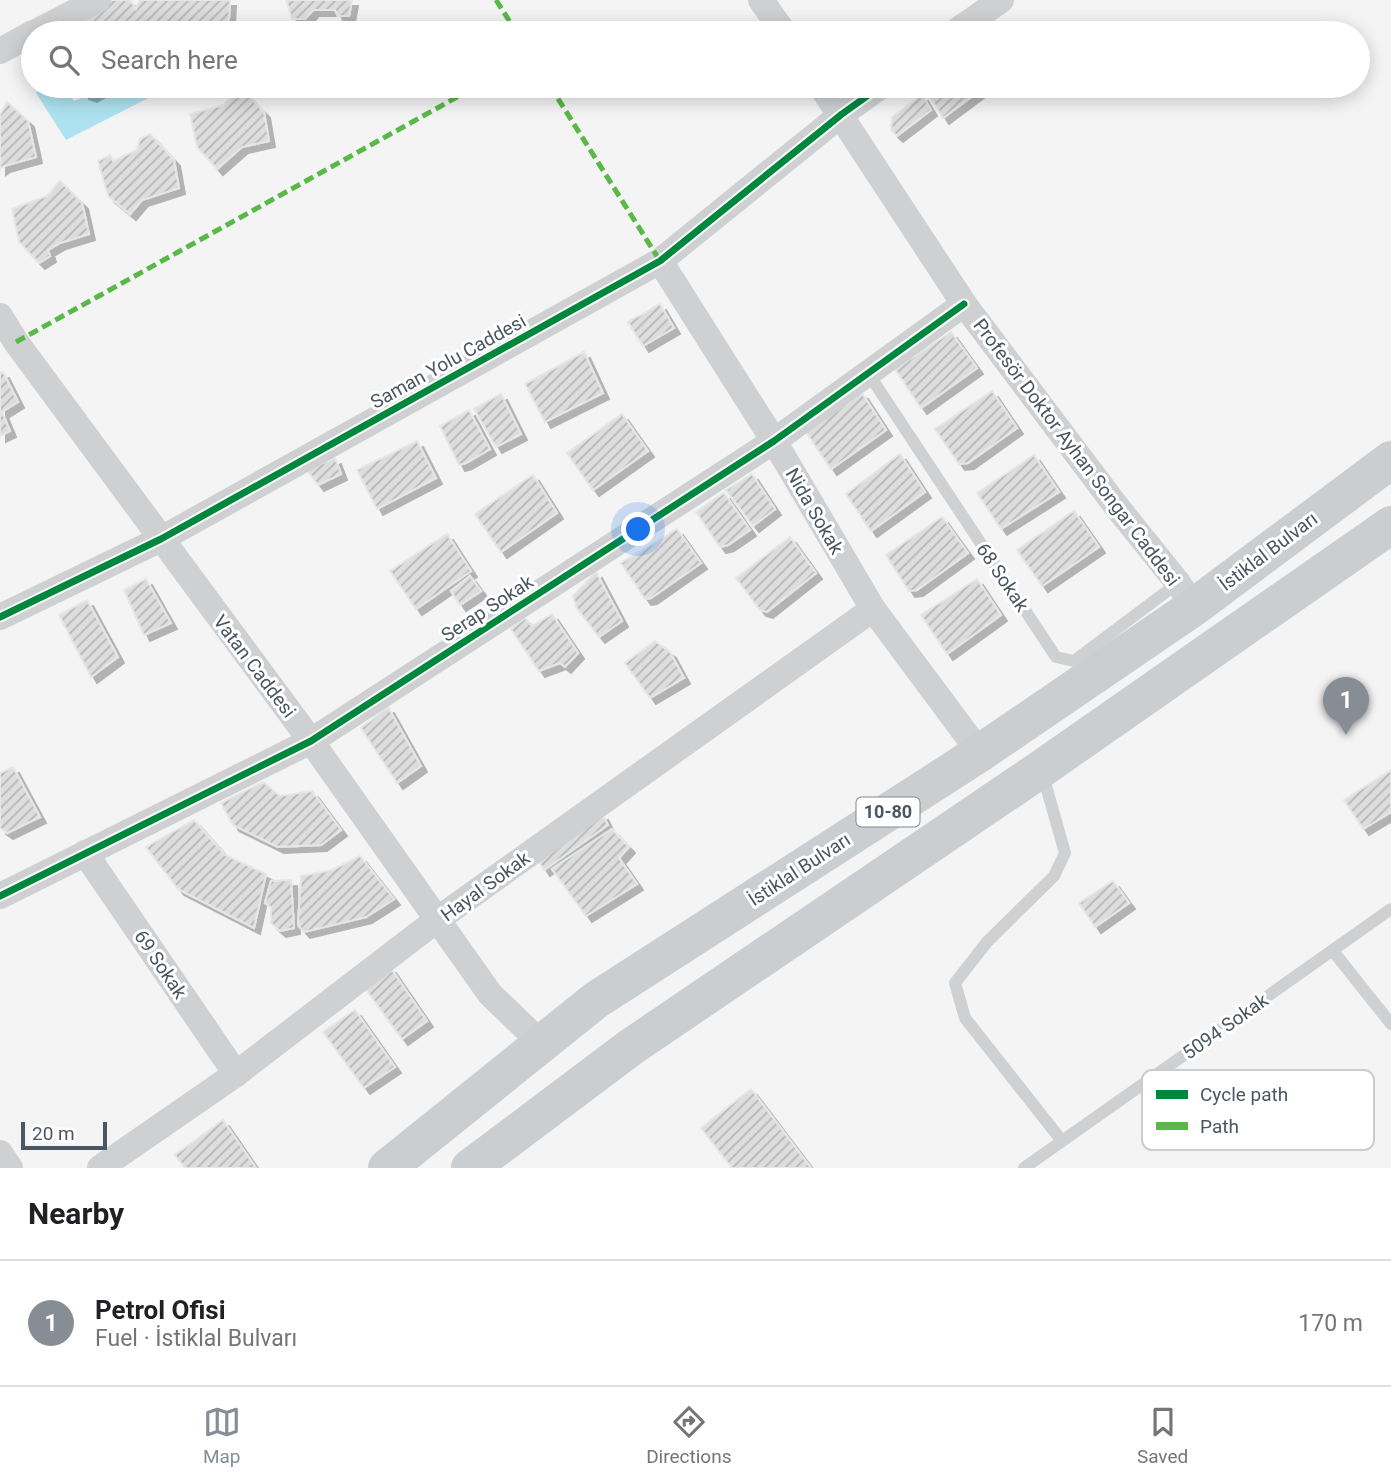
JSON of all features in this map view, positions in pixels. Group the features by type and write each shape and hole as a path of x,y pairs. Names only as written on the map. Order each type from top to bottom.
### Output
{"main road":[{"name":"İstiklal Bulvarı","path":"387,1168 596,1000 980,753 1186,595 1391,460"},
{"name":"10-80","path":"470,1168 631,1047 1386,533"}],"street":[{"path":"57,21 98,0"},
{"path":"761,0 776,21"},
{"path":"971,21 1001,0"},
{"path":"0,51 21,40"},
{"name":"Profesör Doktor Ayhan Songar Caddesi","path":"830,98 964,304 1186,595"},
{"name":"Saman Yolu Caddesi","path":"0,617 161,539 660,261 864,98"},
{"name":"Nida Sokak","path":"660,261 774,441 873,609 980,753"},
{"name":"Serap Sokak","path":"0,896 311,741 774,441 964,304"},
{"name":"Vatan Caddesi","path":"0,316 8,347 161,539 311,741 490,994 542,1044"},
{"name":"Hayal Sokak","path":"100,1168 236,1074 438,919 873,609"},
{"name":"69 Sokak","path":"85,853 236,1074"},
{"path":"0,1153 10,1168"}],"lane":[{"name":"68 Sokak","path":"868,373 1056,657 1074,661 1186,595"},
{"path":"1041,769 1065,853 1054,876 987,942 955,983 965,1018 1062,1141"},
{"name":"5094 Sokak","path":"1163,1070 1391,909"},
{"path":"1333,951 1391,1024"},
{"name":"5094 Sokak","path":"1024,1168 1142,1085"}],"water":[{"path":"39,98 72,98 74,101 81,98 148,98 66,140"}],"building":[{"path":"107,0 130,0 136,9 140,0 230,0 227,21 68,20"},
{"path":"286,0 352,0 349,16 338,16 335,10 313,10 305,19 292,19"},
{"path":"230,98 251,98 264,112 269,141 242,147 217,169 197,147 190,114 223,105"},
{"path":"918,98 924,98 931,110 897,136 891,130 892,117"},
{"path":"930,98 970,98 943,118"},
{"path":"7,102 28,121 36,157 0,169 0,115"},
{"path":"150,134 174,160 179,188 142,200 130,214 108,196 98,161 110,155 113,161 137,150 140,139"},
{"path":"60,181 82,203 89,234 60,243 48,250 50,256 39,263 19,242 12,209 47,196"},
{"path":"660,304 674,328 643,346 628,322"},
{"path":"951,332 977,368 921,408 895,369"},
{"path":"584,352 603,393 545,422 525,384"},
{"path":"3,372 18,402 2,412 10,431 0,436 0,373"},
{"path":"992,391 1017,428 968,463 959,464 935,429"},
{"path":"862,393 886,430 831,469 806,432"},
{"path":"501,394 521,434 496,447 474,409"},
{"path":"469,410 490,449 459,465 440,426"},
{"path":"622,414 648,451 593,490 567,453"},
{"path":"417,441 436,478 377,509 357,470"},
{"path":"900,454 925,492 871,531 846,494"},
{"path":"1034,455 1059,492 1001,529 977,493"},
{"path":"335,458 341,474 318,485 307,470"},
{"path":"752,474 775,509 753,526 726,490"},
{"path":"533,475 557,513 501,552 475,514"},
{"path":"724,493 750,530 728,545 720,547 696,512"},
{"path":"1074,511 1099,547 1042,586 1017,550"},
{"path":"942,517 968,553 917,590 909,591 886,555"},
{"path":"677,529 701,563 651,598 645,599 621,563"},
{"path":"447,534 471,571 416,609 390,571"},
{"path":"790,537 816,573 767,612 760,610 736,578"},
{"path":"596,572 622,621 599,637 576,607 573,596"},
{"path":"470,576 481,591 460,605 451,591"},
{"path":"146,579 171,623 144,635 124,590"},
{"path":"977,579 1001,615 947,654 921,615"},
{"path":"87,600 118,657 91,677 59,615"},
{"path":"552,614 578,653 565,667 560,663 539,671 511,629 525,618 532,626"},
{"path":"655,641 670,652 684,678 650,698 625,663"},
{"path":"388,707 421,766 397,783 361,728"},
{"path":"13,767 40,817 7,833 0,828 0,773"},
{"path":"1391,770 1391,812 1363,829 1344,800"},
{"path":"263,782 280,796 312,791 341,830 321,845 278,847 233,825 221,803"},
{"path":"602,814 608,825 544,870 534,854"},
{"path":"194,820 225,855 266,874 254,928 178,889 146,847"},
{"path":"612,829 629,847 619,858 637,884 586,916 552,869"},
{"path":"360,856 394,899 366,917 304,932 298,925 301,876 332,870"},
{"path":"291,880 294,928 280,931 271,923 271,907 265,903 271,881"},
{"path":"1113,881 1129,903 1095,927 1079,903"},
{"path":"390,967 427,1021 402,1039 364,987"},
{"path":"355,1010 395,1067 364,1088 323,1032"},
{"path":"751,1089 811,1168 732,1168 701,1128"},
{"path":"223,1120 256,1168 185,1168 175,1155"}],"marked path":[{"path":"496,0 509,21"},
{"path":"16,342 455,98"},
{"path":"558,98 660,261"}],"cycle path":[{"path":"0,617 161,539 660,261 864,98"},
{"path":"0,896 311,741 774,441 964,304"}],"place":[{"name":"Petrol Ofisi","path":"1346,735"}]}
